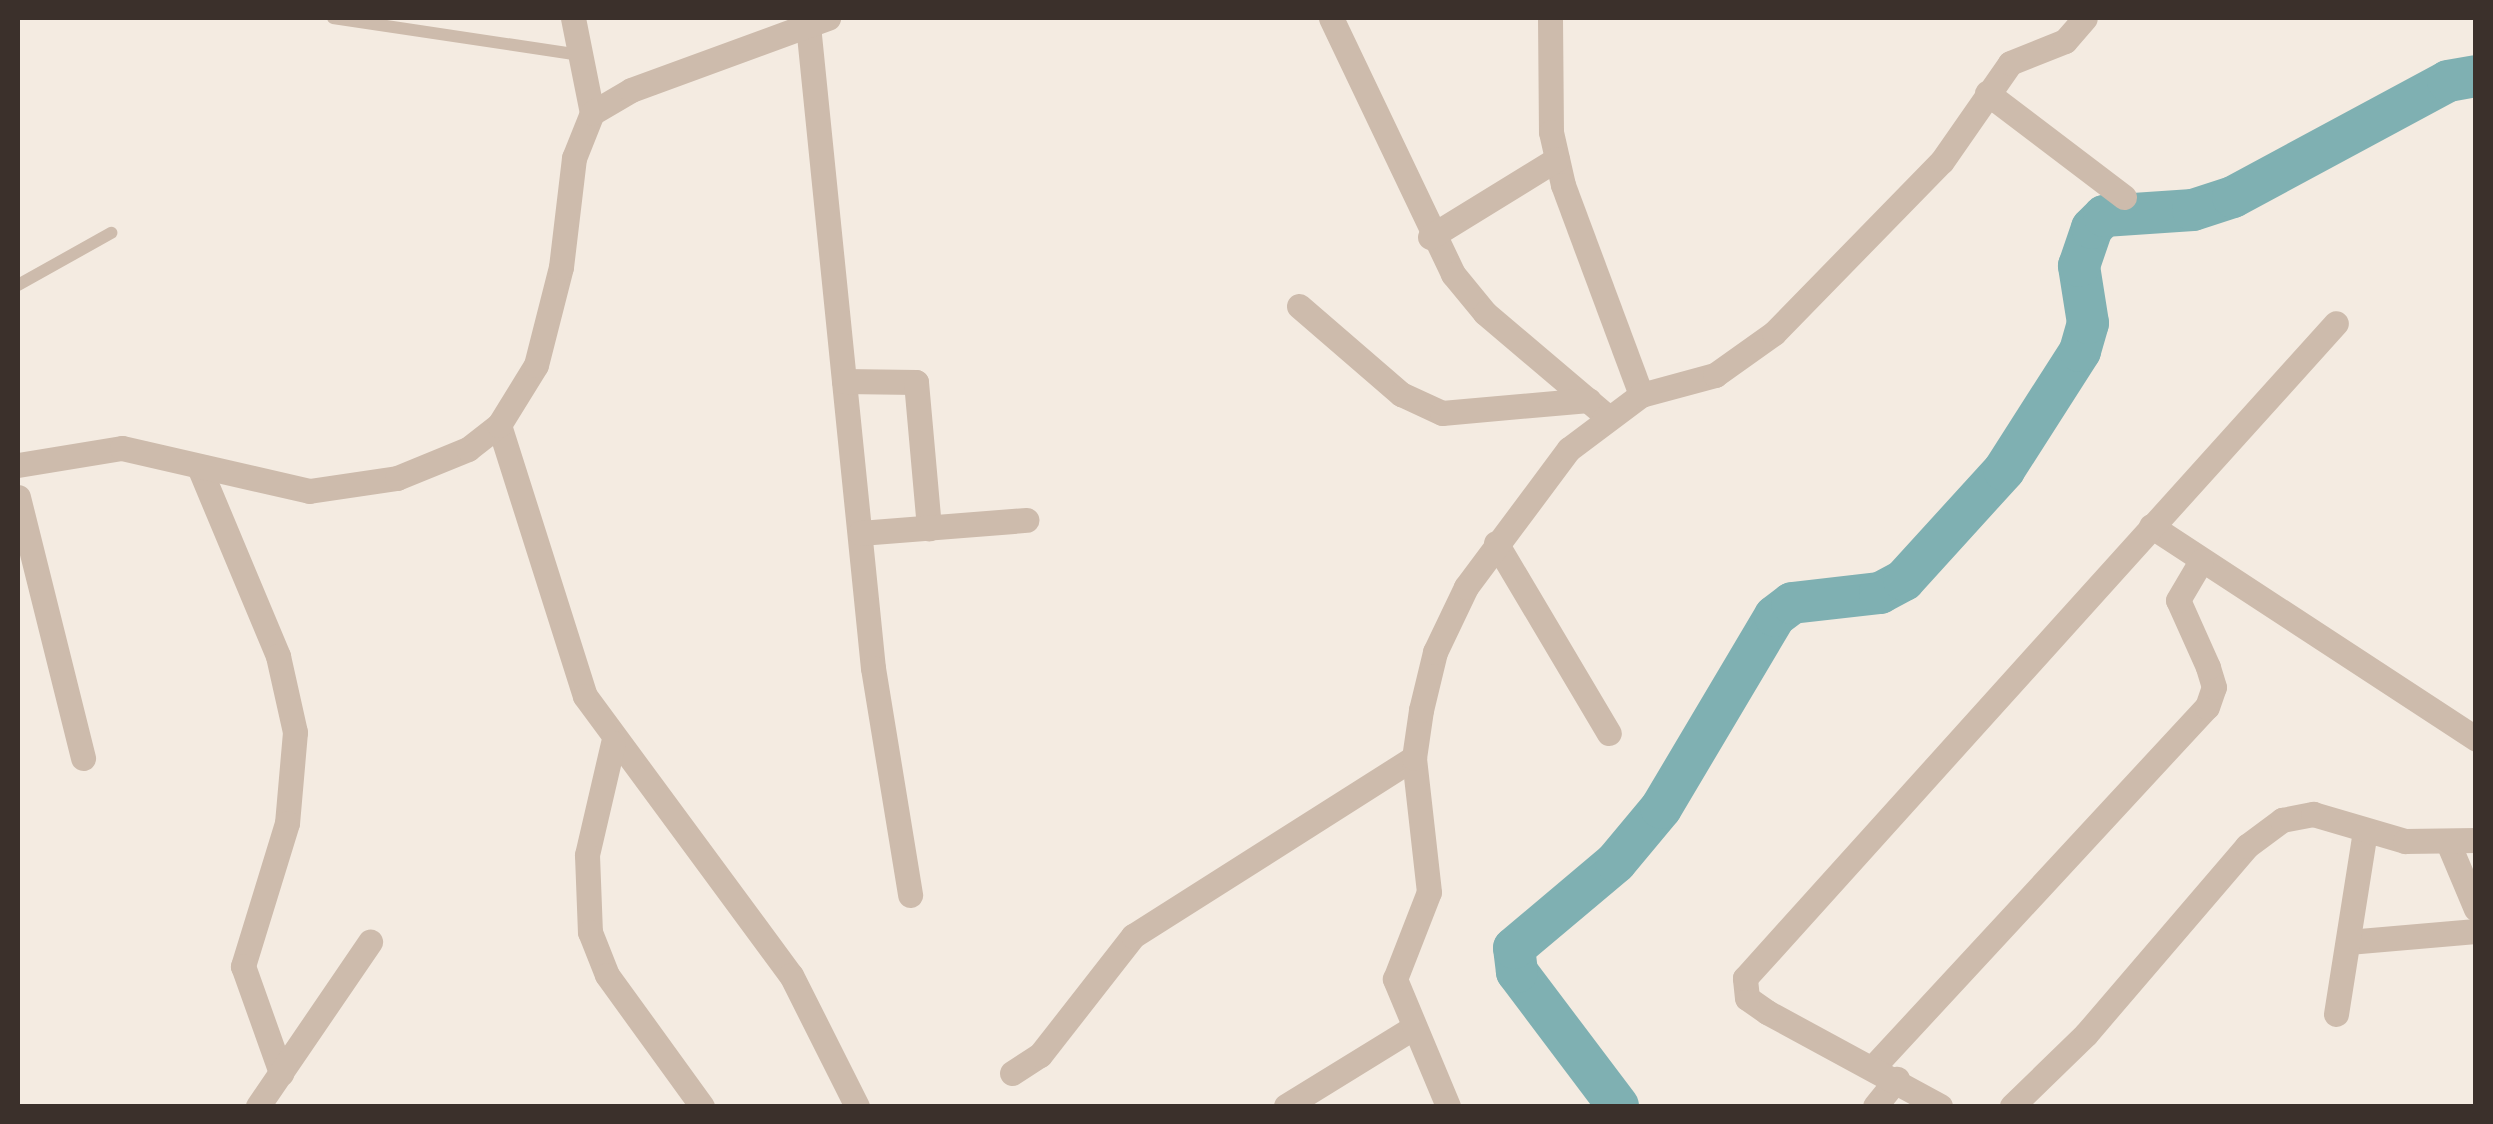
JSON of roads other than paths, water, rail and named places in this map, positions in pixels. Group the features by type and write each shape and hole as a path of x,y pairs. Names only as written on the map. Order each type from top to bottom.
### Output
{"street":[{"path":"18,464 122,448 309,491 357,486 468,449 499,425 536,365 552,318 574,158 592,113 572,18"},
{"path":"1330,18 1430,237 1485,313 1609,418"},
{"path":"1550,18 1557,159 1641,395"},
{"path":"1448,1106 1410,1030 1395,979 1430,874 1414,758 1435,652 1496,543 1537,482 1609,418 1641,395 1715,376 1774,333 1942,161 2010,63 2065,41 2086,18"},
{"path":"592,113 631,90 818,21 844,381 860,533 910,896"},
{"path":"1987,93 2124,197"},
{"path":"1430,237 1557,159"},
{"path":"1299,306 1401,394 1442,413 1588,400"},
{"path":"1940,1106 1886,1072 1767,1012 1747,998 1745,978 2336,323"},
{"path":"844,381 916,382 929,528"},
{"path":"499,425 561,638 613,743 792,974 857,1106"},
{"path":"199,467 278,656 296,732 287,824 244,966 281,1074"},
{"path":"18,497 82,758"},
{"path":"860,533 1026,520"},
{"path":"2151,526 2476,739"},
{"path":"1496,543 1609,733"},
{"path":"1874,1106 1886,1072 2207,707 2214,687 2178,600 2201,562"},
{"path":"613,743 587,855 590,932 607,975 702,1106"},
{"path":"1012,1073 1040,1055 1133,936 1414,758"},
{"path":"2012,1106 2086,1034 2246,846 2282,820 2313,814 2364,831 2450,845 2476,840"},
{"path":"2336,1014 2364,831"},
{"path":"2450,845 2476,909"},
{"path":"2348,942 2476,931"},
{"path":"258,1106 370,942"},
{"path":"1286,1106 1410,1030"}],"lane":[{"path":"333,18 580,55"},
{"path":"18,285 112,233"}],"waterway":[{"path":"1618,1106 1517,972 1514,948 1616,862 1661,808 1775,616 1792,603 1880,593 1904,580 2004,470 2080,351 2088,323 2079,266 2092,228 2104,216 2193,210 2233,197 2448,81 2476,76"}]}
